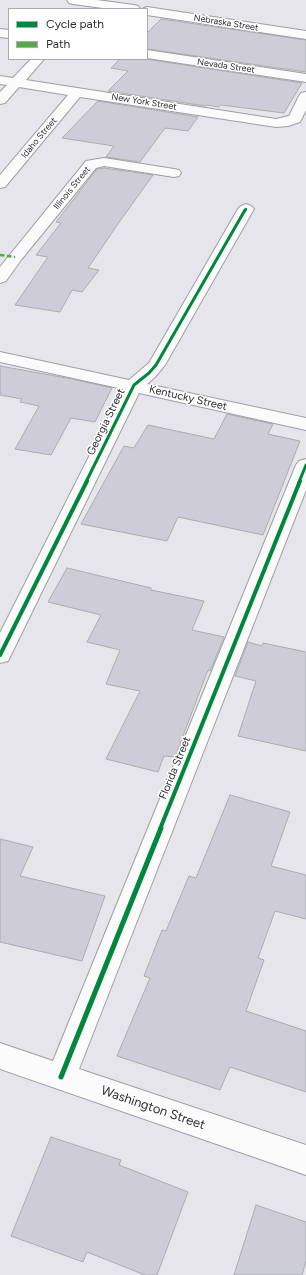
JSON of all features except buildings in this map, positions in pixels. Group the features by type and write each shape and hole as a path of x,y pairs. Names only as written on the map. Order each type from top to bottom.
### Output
{"street":[{"path":"73,0 93,6 120,8"},
{"name":"Nebraska Street","path":"148,11 306,35"},
{"name":"Nevada Street","path":"148,54 306,78"},
{"path":"0,100 37,60"},
{"name":"New York Street","path":"0,80 276,123 288,122 295,119 306,96"},
{"name":"Idaho Street","path":"0,184 78,91"},
{"name":"Illinois Street","path":"0,278 15,257 91,164 104,162 174,173"},
{"name":"Georgia Street","path":"0,655 134,386 156,365 246,209"},
{"name":"Kentucky Street","path":"0,357 306,424"},
{"name":"Florida Street","path":"61,1077 306,465"},
{"name":"Washington Street","path":"0,1056 306,1160"}],"marked path":[{"path":"0,255 15,257"}],"cycle path":[{"path":"0,655 134,385 149,373 156,365 246,209"},
{"path":"61,1077 306,465"}]}
